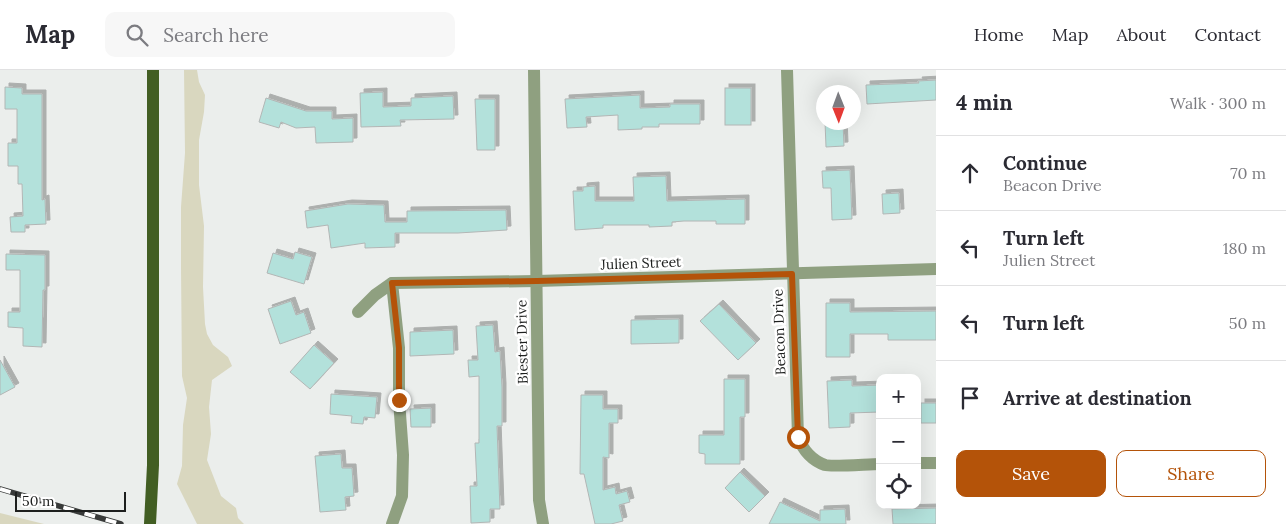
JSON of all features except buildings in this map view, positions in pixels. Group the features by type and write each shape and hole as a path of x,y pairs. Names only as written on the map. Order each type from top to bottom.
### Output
{"main road":[{"path":"150,524 153,466 153,70"}],"street":[{"name":"Biester Drive","path":"534,70 539,500 543,524"},
{"name":"Beacon Drive","path":"787,70 798,437 808,454 826,465 876,464"},
{"name":"Julien Street","path":"392,283 537,281 936,269"},
{"path":"358,312 375,295 392,283 399,348 399,400 403,455 402,496 392,524"},
{"path":"921,463 936,463"}],"shaded area":[{"path":"184,70 197,70 199,82 205,95 199,140 199,185 204,226 203,287 205,324 207,334 213,345 228,357 232,366 212,380 209,407 211,434 207,460 221,496 236,508 238,518 244,524 197,524 177,484 182,466 183,425 187,398 182,376 181,267 181,207 185,153"},
{"path":"0,513 44,524 0,524"}],"railway":[{"path":"0,489 121,524"}],"route":[{"path":"399,400 399,348 392,283 792,274 798,437"}]}
